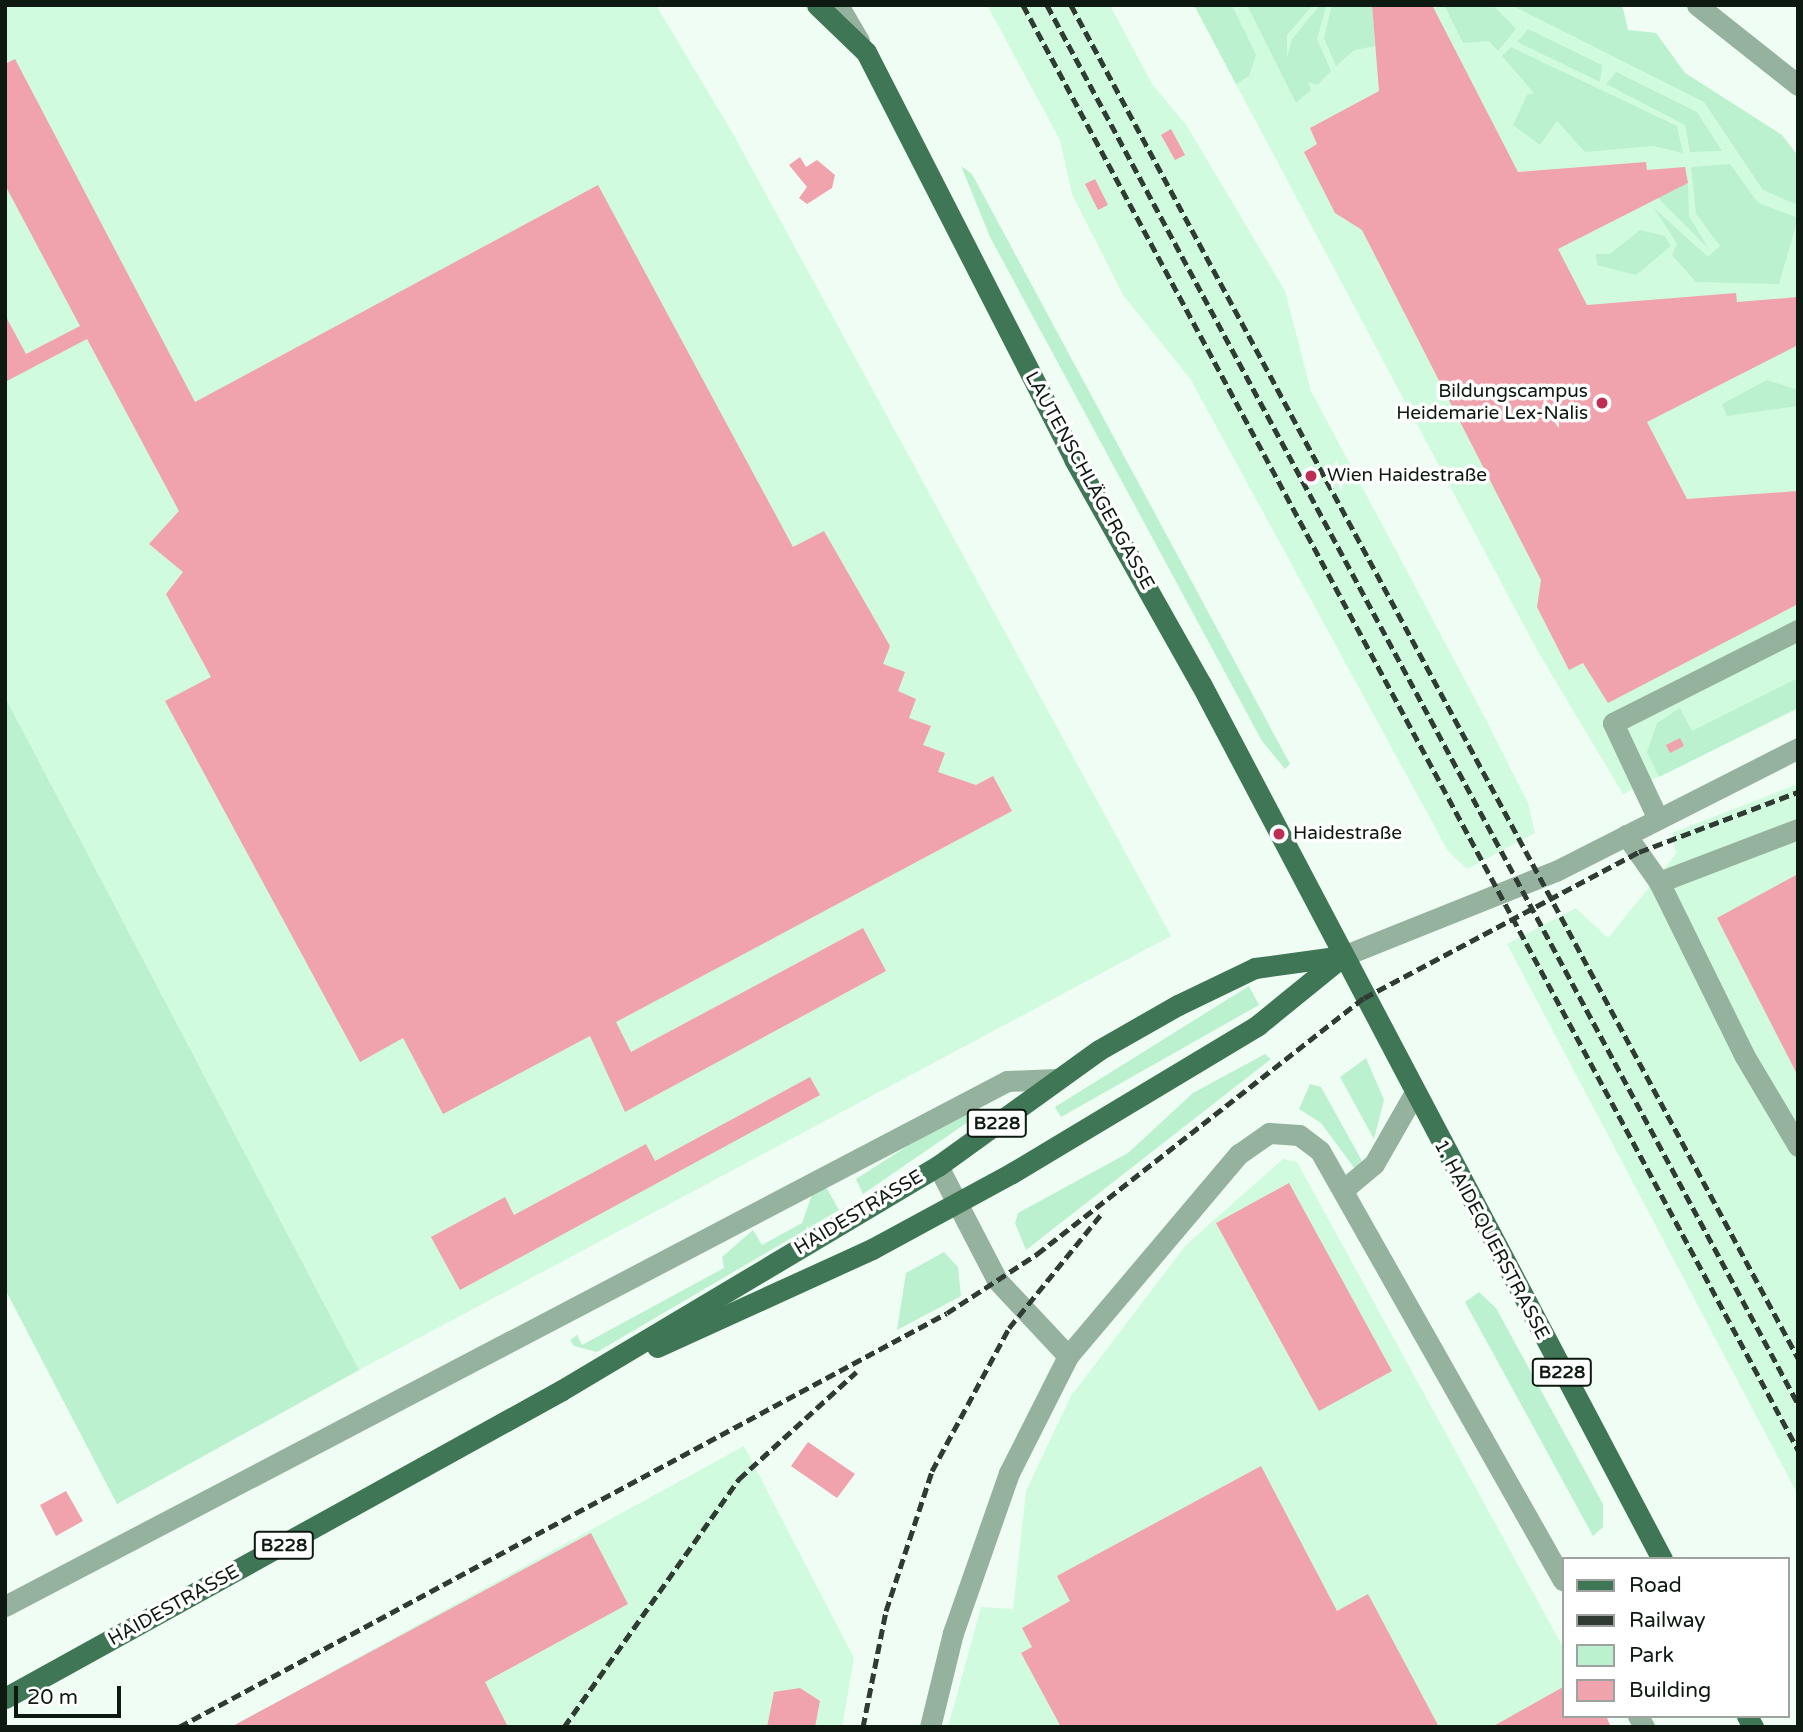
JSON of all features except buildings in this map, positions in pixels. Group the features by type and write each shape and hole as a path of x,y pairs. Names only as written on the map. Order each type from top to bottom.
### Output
{"main road":[{"path":"817,5 866,52"},
{"name":"LAUTENSCHLÄGERGASSE","path":"866,52 1074,459 1343,956"},
{"name":"HAIDESTRASSE","path":"5,1698 562,1390 938,1166 1056,1079 1178,1005 1255,968 1343,956"},
{"name":"HAIDESTRASSE","path":"562,1390 872,1249 957,1203 1258,1025 1343,956"},
{"name":"1. HAIDEQUERSTRASSE","path":"1343,956 1413,1096 1661,1557"}],"street":[{"name":"LAUTENSCHLÄGERGASSE","path":"838,5 866,52"},
{"path":"1697,5 1798,85"},
{"path":"1658,819 1613,723 1798,630"},
{"name":"HAIDESTRASSE","path":"1343,956 1431,925 1626,835 1798,748"},
{"path":"1659,882 1798,829"},
{"path":"1626,835 1659,882 1744,1055 1798,1146"},
{"path":"5,1606 529,1327 1007,1081 1056,1079"},
{"path":"1343,1190 1374,1164 1413,1096"},
{"path":"930,1727 953,1633 1009,1473 1068,1356 1239,1154 1269,1133 1299,1135 1320,1151 1562,1578"},
{"path":"938,1166 997,1280 1068,1356"}],"shaded area":[{"path":"5,5 656,5 732,132 1171,936 359,1370 5,697"},
{"path":"987,5 1110,5 1152,84 1187,126 1285,291 1311,391 1483,714 1528,803 1535,833 1467,869 1448,851 1191,380 1123,295 1072,194 1060,140"},
{"name":"Bildungscampus Heidemarie Lex-Nalis","path":"1194,5 1622,5 1628,30 1656,33 1685,73 1782,135 1798,156 1798,708 1623,794 1537,650"},
{"path":"1798,784 1798,1495 1507,944 1576,908 1608,938 1676,854 1672,833"},
{"path":"1283,1159 1297,1162 1562,1645 1562,1718 1607,1718 1611,1727 948,1727 981,1607 1013,1609 1026,1491 1071,1396 1186,1245"},
{"path":"744,1446 854,1658 842,1727 231,1727"}],"green space":[{"path":"1194,5 1232,5 1256,55 1249,76 1236,84"},
{"path":"1247,5 1313,5 1287,35 1287,57 1292,39 1320,5 1326,7 1317,39 1331,71 1317,85 1308,82 1311,90 1296,103"},
{"path":"1332,5 1372,5 1375,46 1354,50 1336,66 1324,38"},
{"path":"1444,5 1493,5 1516,29 1498,51 1489,41 1463,43"},
{"path":"1511,5 1622,5 1628,30 1656,33 1685,73 1782,135 1798,156 1798,205 1763,190 1704,102"},
{"path":"1528,29 1602,65 1600,82 1517,42"},
{"path":"1511,47 1677,126 1683,153 1653,146 1585,152 1557,121 1540,145 1513,125 1527,95 1534,93 1502,56"},
{"path":"1616,72 1697,112 1722,151 1690,152 1685,125 1606,84"},
{"path":"1730,164 1758,203 1798,218 1779,284 1696,282 1672,255 1677,244 1654,208 1708,257 1720,246 1696,214 1691,167"},
{"path":"961,166 972,174 1290,764 1285,769 1262,741 990,237"},
{"path":"1688,183 1689,216 1708,248 1658,198"},
{"path":"1640,230 1665,236 1671,246 1636,275 1597,265 1596,254 1610,254"},
{"path":"1767,380 1798,390 1798,406 1727,416 1722,404"},
{"path":"1798,678 1798,708 1659,777 1647,752 1657,723 1680,708 1692,731"},
{"path":"5,697 359,1370 117,1504 5,1289"},
{"path":"1249,986 1259,1005 1061,1117 1055,1107"},
{"path":"1265,1054 1271,1059 1026,1250 1015,1223 1018,1213 1128,1153 1193,1093"},
{"path":"1366,1058 1384,1100 1374,1139 1340,1077"},
{"path":"1310,1084 1321,1087 1362,1161 1355,1169 1321,1123 1299,1109"},
{"path":"975,1103 981,1113 863,1194 856,1179"},
{"path":"826,1187 839,1210 597,1352 574,1346 570,1340 577,1335 582,1345 724,1268 722,1257 753,1230 762,1245 802,1223 812,1195"},
{"path":"944,1252 958,1267 961,1296 897,1330 906,1273"},
{"path":"1479,1292 1496,1308 1603,1504 1603,1527 1593,1536 1465,1302"}],"railway":[{"path":"1023,5 1798,1450"},
{"path":"1047,5 1798,1404"},
{"path":"1071,5 1798,1358"},
{"path":"179,1727 947,1313 1037,1254 1364,998 1639,852 1798,792"},
{"path":"863,1727 886,1611 932,1471 1009,1328 1103,1212"},
{"path":"564,1727 739,1479 856,1372"}],"place":[{"name":"Bildungscampus Heidemarie Lex-Nalis","path":"1602,403"},
{"name":"Wien Haidestraße","path":"1311,476"},
{"name":"Haidestraße","path":"1279,834"}]}
